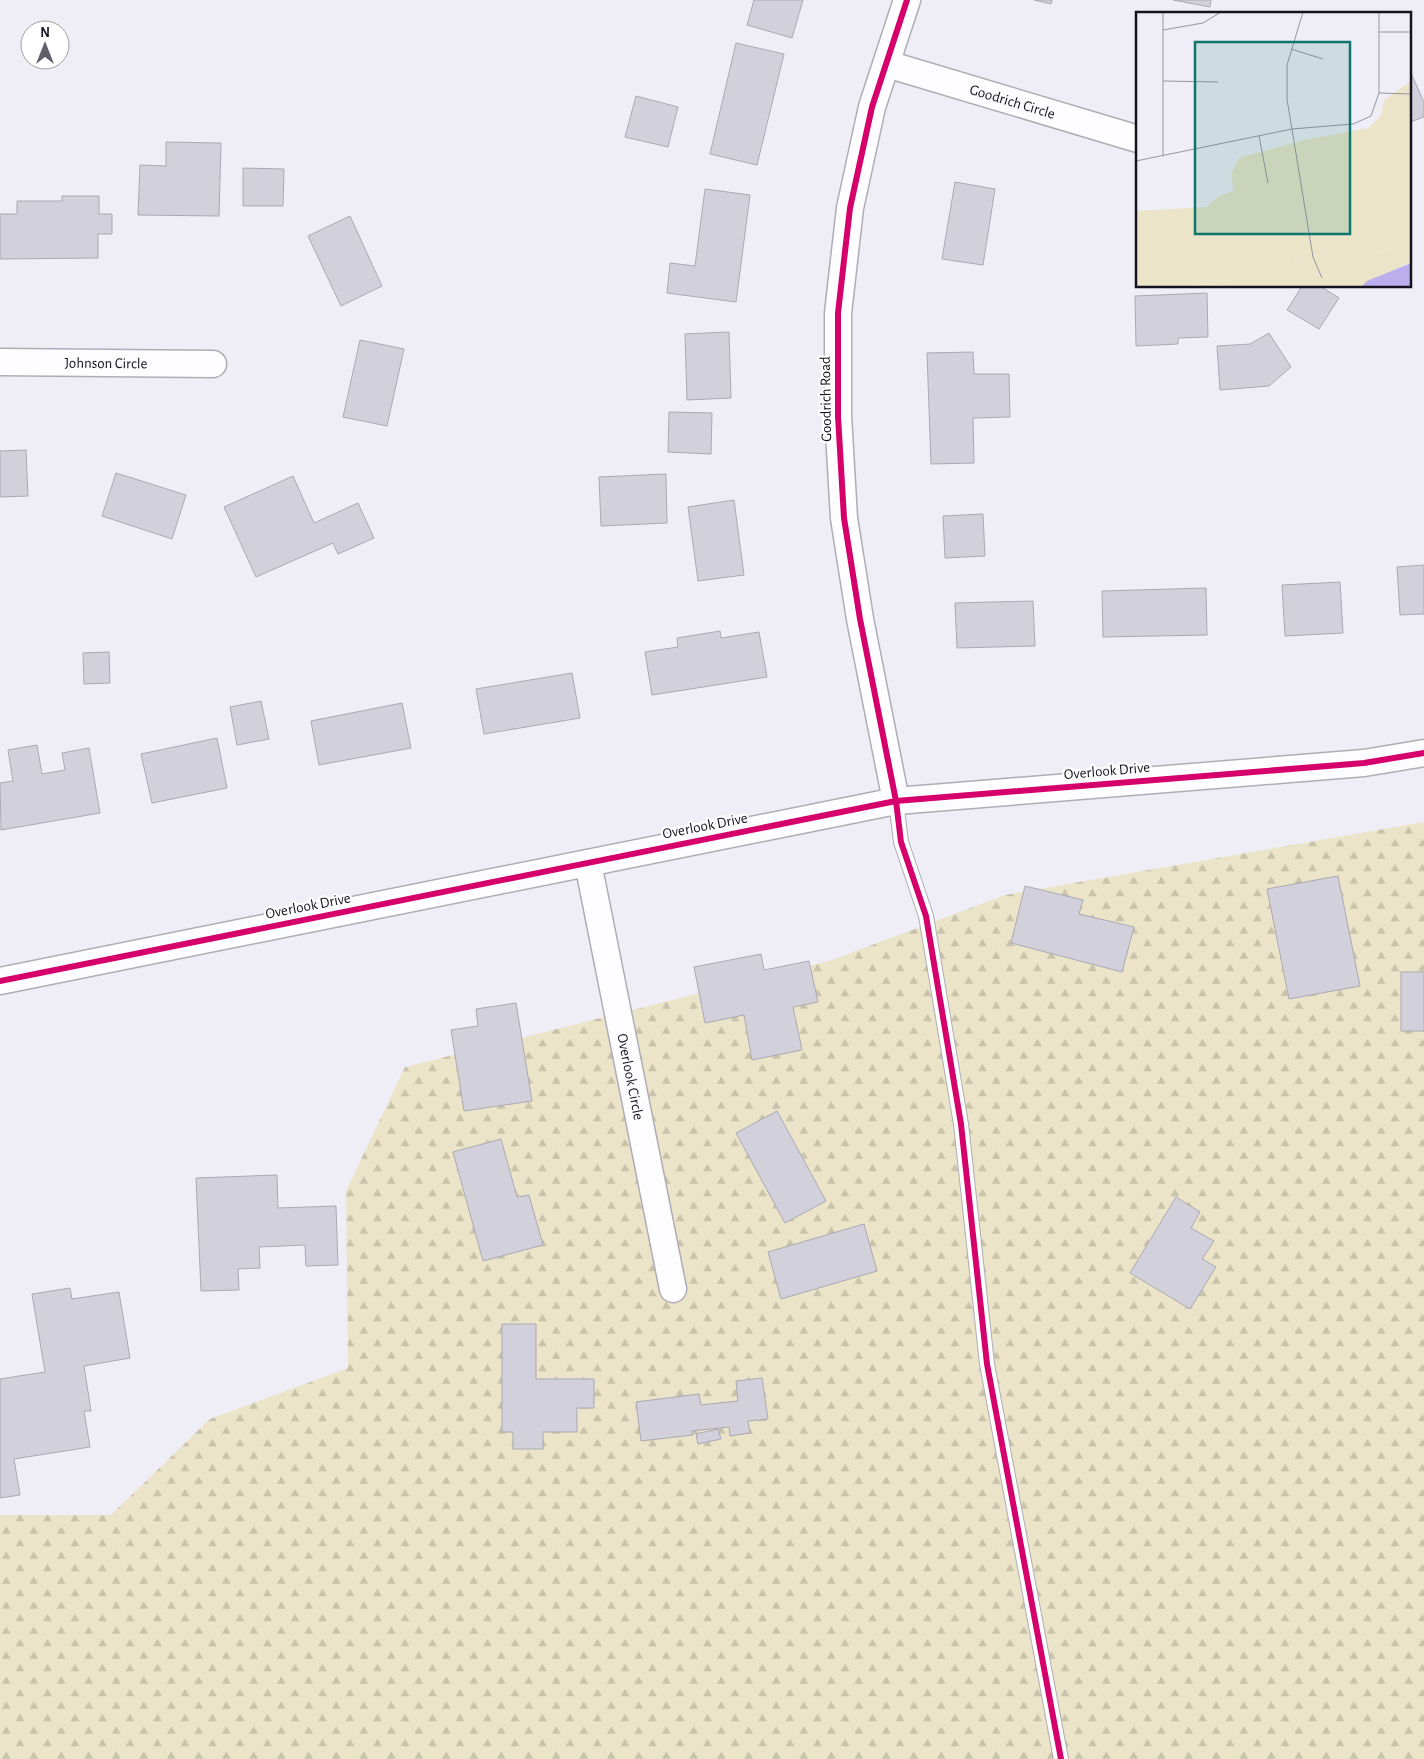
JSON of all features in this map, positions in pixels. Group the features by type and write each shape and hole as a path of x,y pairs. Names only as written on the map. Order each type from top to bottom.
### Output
{"street":[{"name":"Goodrich Road","path":"896,801 860,619 844,518 838,416 838,313 850,208 872,107 907,0"},
{"name":"Goodrich Circle","path":"887,64 1136,139"},
{"name":"Johnson Circle","path":"0,362 213,364"},
{"name":"Overlook Drive","path":"0,981 896,801 1364,763 1424,754"},
{"name":"Overlook Circle","path":"588,863 673,1289"}],"lane":[{"path":"896,801 901,842 926,916 961,1124 987,1364 1061,1759"}],"green space":[{"path":"1424,822 1424,1759 0,1759 0,1515 111,1515 210,1419 348,1368 346,1191 405,1067 832,960 1005,895"}],"building":[{"path":"754,0 803,0 792,38 747,25"},
{"path":"1034,0 1052,0 1051,4"},
{"path":"1173,0 1211,0 1210,7"},
{"path":"736,43 784,54 757,165 710,154"},
{"path":"1412,75 1424,102 1424,117 1412,121"},
{"path":"636,96 678,107 668,147 625,137"},
{"path":"166,142 221,143 219,216 138,215 140,165 166,166"},
{"path":"243,168 284,169 283,206 243,206"},
{"path":"955,182 995,189 983,265 942,259"},
{"path":"705,189 750,195 736,302 667,293 670,263 695,266"},
{"path":"62,196 99,196 99,214 112,214 112,234 98,234 98,258 0,259 0,214 17,214 17,201 62,201"},
{"path":"350,216 382,286 341,306 308,236"},
{"path":"1301,288 1323,288 1339,298 1319,329 1287,310"},
{"path":"1207,293 1208,337 1178,338 1178,344 1136,346 1135,296"},
{"path":"729,332 731,398 687,400 685,334"},
{"path":"1269,333 1291,367 1269,386 1220,390 1217,346 1250,344"},
{"path":"360,340 404,349 387,426 343,417"},
{"path":"973,352 974,374 1009,374 1010,417 973,418 974,463 931,464 927,353"},
{"path":"669,412 712,413 711,454 668,452"},
{"path":"26,450 28,496 0,497 0,451"},
{"path":"116,473 186,495 172,539 102,516"},
{"path":"666,474 667,523 601,526 599,477"},
{"path":"293,476 314,523 358,503 374,538 338,554 333,543 256,577 224,507"},
{"path":"734,500 744,575 698,581 688,507"},
{"path":"983,514 985,556 945,558 943,516"},
{"path":"1424,565 1424,614 1400,615 1397,567"},
{"path":"1340,582 1343,633 1285,636 1282,585"},
{"path":"1206,588 1207,635 1103,637 1102,591"},
{"path":"1033,601 1035,646 957,648 955,603"},
{"path":"720,631 721,638 759,632 767,677 652,695 645,652 678,647 677,638"},
{"path":"109,652 110,683 84,684 83,653"},
{"path":"572,673 580,718 484,734 476,689"},
{"path":"261,701 269,739 237,745 230,707"},
{"path":"402,703 411,748 319,765 311,721"},
{"path":"217,738 227,788 152,803 141,754"},
{"path":"37,745 42,774 65,770 62,753 89,748 100,813 1,830 0,783 13,781 8,750"},
{"path":"1338,876 1360,986 1289,999 1267,889"},
{"path":"1025,886 1083,900 1079,914 1134,927 1122,972 1011,943"},
{"path":"761,954 764,970 809,961 818,1002 793,1007 802,1050 752,1060 744,1015 705,1023 694,967"},
{"path":"1401,972 1424,972 1424,1031 1401,1031"},
{"path":"516,1003 532,1101 464,1111 451,1030 478,1026 476,1009"},
{"path":"777,1111 826,1201 785,1223 736,1133"},
{"path":"501,1139 517,1197 529,1195 543,1245 483,1261 453,1152"},
{"path":"277,1175 278,1208 336,1206 338,1265 306,1266 305,1245 259,1247 260,1268 238,1269 239,1290 201,1291 196,1178"},
{"path":"1176,1197 1200,1212 1191,1228 1214,1241 1202,1259 1216,1267 1190,1309 1130,1273"},
{"path":"864,1224 877,1271 781,1299 768,1252"},
{"path":"70,1288 72,1299 119,1292 130,1358 84,1366 91,1411 84,1411 90,1447 14,1459 20,1495 0,1498 0,1379 45,1372 32,1294"},
{"path":"502,1324 536,1324 536,1379 594,1379 594,1408 577,1408 577,1432 543,1432 543,1449 513,1449 513,1432 502,1432"},
{"path":"762,1378 768,1419 748,1421 750,1433 730,1436 729,1427 692,1431 693,1435 641,1441 636,1402 699,1394 701,1405 738,1401 736,1381"},
{"path":"718,1429 721,1439 698,1444 696,1434"}],"cycle path":[{"path":"907,0 872,107 850,208 838,313 838,416 844,518 860,619 896,801 901,842 926,916 961,1124 987,1364 1061,1759"},
{"path":"0,981 896,801 1364,763 1424,753"}]}
